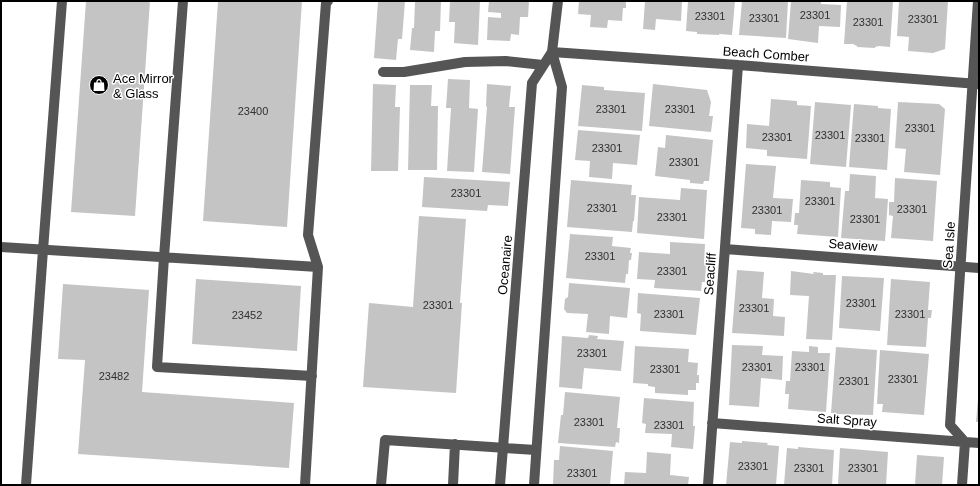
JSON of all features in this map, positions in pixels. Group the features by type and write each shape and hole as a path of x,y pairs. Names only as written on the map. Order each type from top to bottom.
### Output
{"street":[{"path":"26,485 62,1"},
{"path":"183,1 157,367 312,376"},
{"path":"305,485 318,268 308,235 326,3 328,1"},
{"name":"Oceanaire","path":"534,485 562,87 552,52 558,1"},
{"name":"Sea Isle","path":"965,442 950,425 960,266 976,84 978,1"},
{"name":"Oceanaire","path":"500,485 532,84 552,52"},
{"name":"Beach Comber","path":"552,52 976,84"},
{"path":"383,72 404,72 465,62 506,61 543,65"},
{"name":"Seacliff","path":"708,485 738,65"},
{"path":"1,247 318,268"},
{"name":"Seaview","path":"725,249 979,268"},
{"name":"Salt Spray","path":"712,423 979,443"},
{"path":"381,485 385,440 536,450"},
{"path":"962,485 965,442"},
{"path":"453,485 455,444"}],"building":[{"path":"86,1 150,1 135,216 71,212"},
{"path":"218,1 302,1 287,227 203,221"},
{"path":"378,1 405,1 402,39 398,39 396,60 374,58"},
{"path":"415,1 441,1 440,31 435,31 434,52 410,50 412,28 414,28"},
{"path":"450,1 480,1 478,45 454,43 455,22 449,22"},
{"path":"489,1 529,1 528,17 520,17 519,35 511,34 510,41 487,40 488,17 501,18 501,13 488,12"},
{"path":"579,1 626,1 626,8 623,8 622,21 608,20 607,28 590,27 591,15 578,14"},
{"path":"645,1 682,1 681,21 656,19 655,30 643,29"},
{"path":"688,1 735,1 732,35 697,34 697,32 686,31"},
{"path":"742,1 788,1 786,38 739,35"},
{"path":"791,1 821,1 821,4 841,5 840,27 819,26 818,43 788,39"},
{"path":"847,1 893,1 890,47 857,47 853,44 844,44"},
{"path":"899,1 948,1 945,49 933,53 908,51 909,37 897,36"},
{"path":"448,79 470,80 469,108 478,109 474,172 447,171 451,108 446,108"},
{"path":"373,84 396,85 395,107 400,107 398,171 371,171"},
{"path":"487,84 511,86 509,107 515,107 510,174 482,172 487,107"},
{"path":"653,84 707,90 711,102 709,116 713,116 711,132 649,126"},
{"path":"410,85 432,85 431,106 438,106 437,170 408,170"},
{"path":"582,85 604,87 604,90 645,93 642,131 578,126"},
{"path":"771,99 797,101 797,105 811,106 807,159 767,156 767,150 746,148 747,124 769,126"},
{"path":"815,102 851,105 846,167 810,164"},
{"path":"898,102 939,104 945,109 940,175 904,172 906,149 895,148"},
{"path":"854,104 878,106 878,108 891,109 887,170 849,167"},
{"path":"578,130 640,135 637,165 613,163 612,179 589,177 590,161 575,160"},
{"path":"666,135 713,140 709,181 704,181 703,184 690,183 690,180 655,176 658,147 665,148"},
{"path":"746,164 776,166 773,198 793,199 791,222 772,221 771,235 755,234 755,229 741,228"},
{"path":"850,174 876,176 875,198 888,199 885,241 841,238 845,191 849,191"},
{"path":"424,177 510,182 508,206 488,205 487,211 422,207"},
{"path":"895,178 937,181 933,241 891,238 893,216 889,215 889,202 894,202"},
{"path":"571,180 632,185 631,195 636,195 632,232 567,227"},
{"path":"801,180 830,182 830,187 841,188 838,237 797,234 798,225 794,225 795,213 799,213"},
{"path":"681,188 707,190 704,239 637,233 639,197 680,200"},
{"path":"419,216 466,219 456,393 363,387 369,303 413,307"},
{"path":"570,234 613,237 612,246 631,248 631,260 629,260 628,274 626,274 625,283 566,278"},
{"path":"670,242 705,244 705,282 702,282 701,291 654,288 655,280 637,279 639,252 670,254"},
{"path":"737,270 764,272 762,298 774,299 773,316 785,317 784,336 732,333"},
{"path":"791,271 836,275 832,340 806,339 809,296 790,295"},
{"path":"842,276 884,278 880,331 839,328"},
{"path":"196,279 301,286 297,351 192,344"},
{"path":"891,279 930,282 928,310 932,310 931,318 928,318 926,347 887,345"},
{"path":"569,283 630,288 627,318 610,316 609,334 586,332 588,314 567,313 564,309 565,299 568,297"},
{"path":"63,284 149,290 142,392 294,403 289,468 78,454 85,360 58,359"},
{"path":"638,293 700,298 696,335 640,331 641,314 637,313"},
{"path":"589,335 598,336 597,339 624,341 621,371 584,368 582,389 559,387 562,336 588,338"},
{"path":"732,345 763,346 762,355 783,356 782,380 761,378 759,407 729,405"},
{"path":"635,346 689,349 688,362 698,363 697,375 699,375 699,383 696,383 696,390 688,390 688,395 655,393 655,387 648,386 648,384 633,383"},
{"path":"809,346 818,347 818,353 830,353 826,412 788,409 789,394 785,394 786,381 790,381 792,351 809,352"},
{"path":"836,347 877,350 873,415 831,413"},
{"path":"880,350 929,354 924,415 882,412 883,404 877,404"},
{"path":"565,392 620,397 617,428 620,428 619,443 616,442 615,447 558,443"},
{"path":"644,398 694,402 693,426 695,426 693,449 671,447 672,434 645,433 646,424 642,423"},
{"path":"978,399 979,422 976,422"},
{"path":"742,441 768,443 767,445 779,446 776,485 726,485 730,442 742,443"},
{"path":"560,446 613,451 610,485 553,485 554,460 559,460"},
{"path":"798,447 834,450 832,485 784,485 787,448 798,449"},
{"path":"840,448 888,452 886,485 838,485"},
{"path":"647,452 671,454 670,475 689,477 688,485 624,485 625,472 646,473"},
{"path":"917,455 944,457 942,485 915,485"}],"place":[{"name":"Ace Mirror & Glass","path":"99,85"}]}
